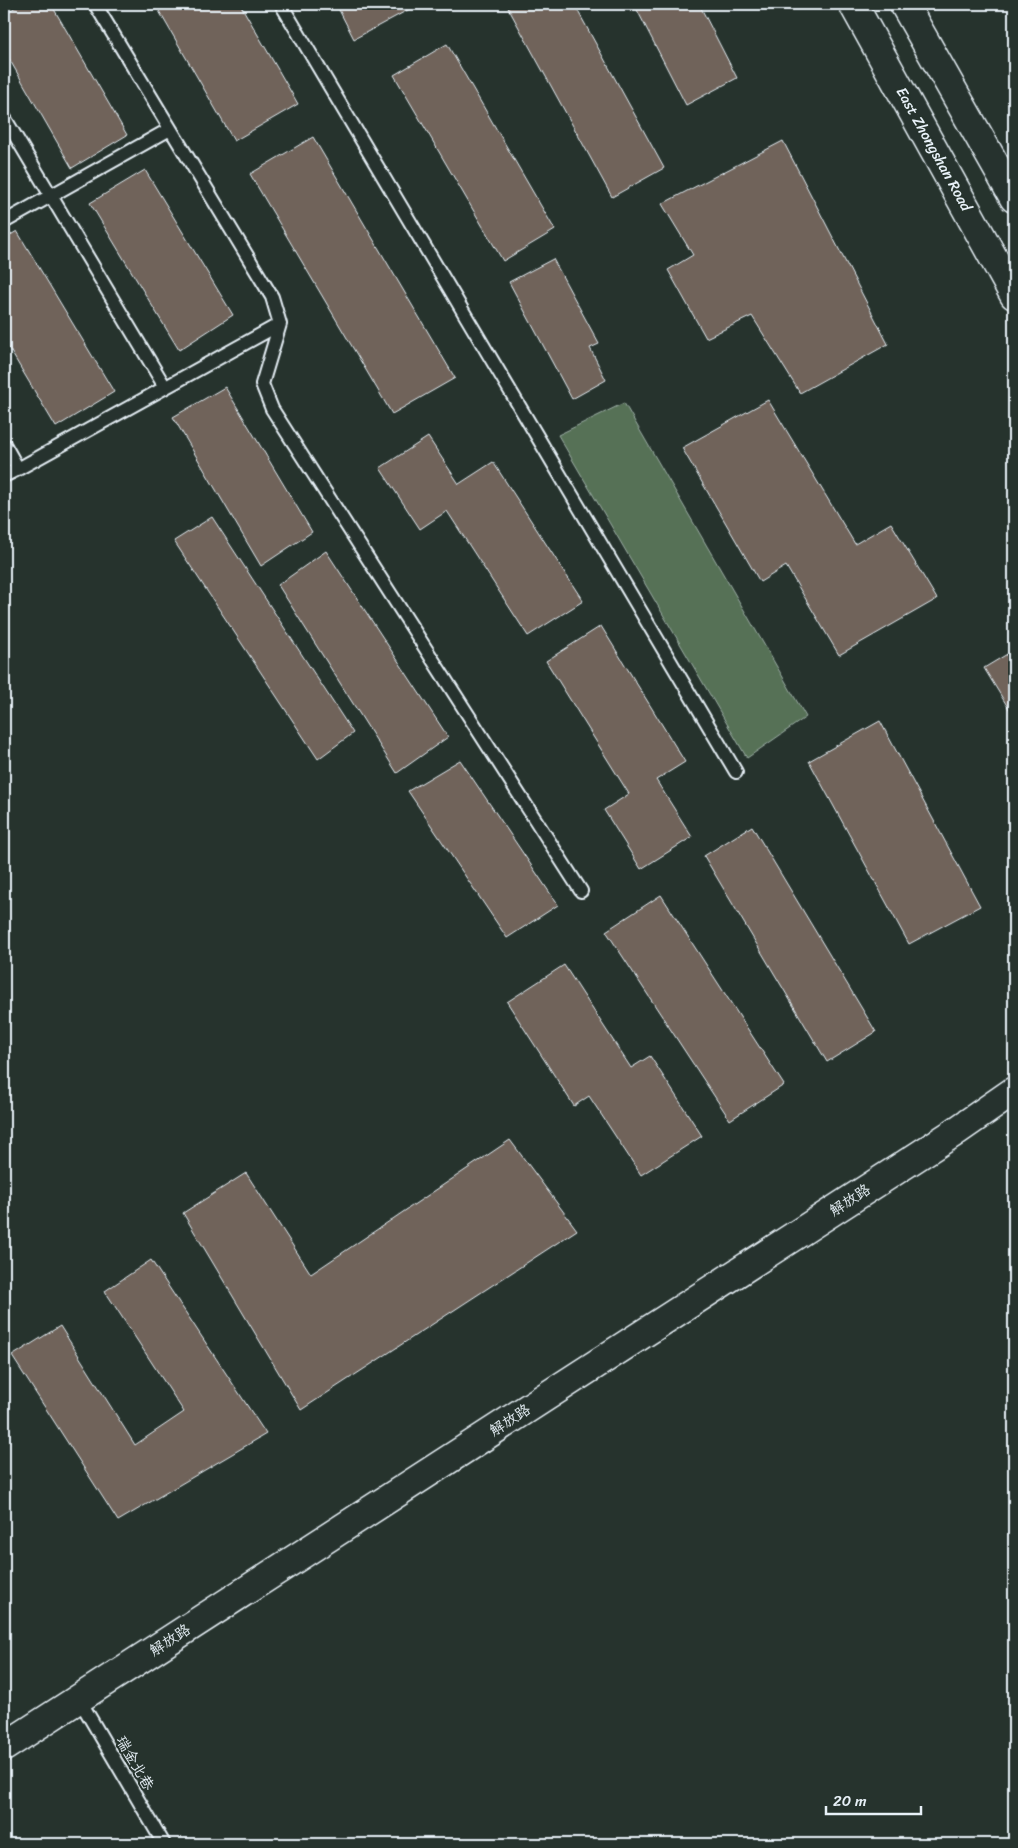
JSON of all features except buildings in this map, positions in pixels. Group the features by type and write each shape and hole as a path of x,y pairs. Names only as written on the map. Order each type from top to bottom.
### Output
{"street":[{"name":"East Zhongshan Road","path":"853,4 1014,295"},
{"path":"904,4 1014,198"},
{"name":"解放路","path":"4,1747 927,1150 1014,1091"}],"lane":[{"path":"94,4 272,297 280,324 262,384 272,409 581,891"},
{"path":"281,4 736,772"},
{"path":"4,117 165,387"},
{"path":"4,222 170,128"},
{"path":"4,476 280,324"},
{"path":"4,444 18,469"},
{"name":"瑞金北巷","path":"79,1699 164,1844"}],"green space":[{"path":"624,403 806,717 747,758 558,435"}]}
